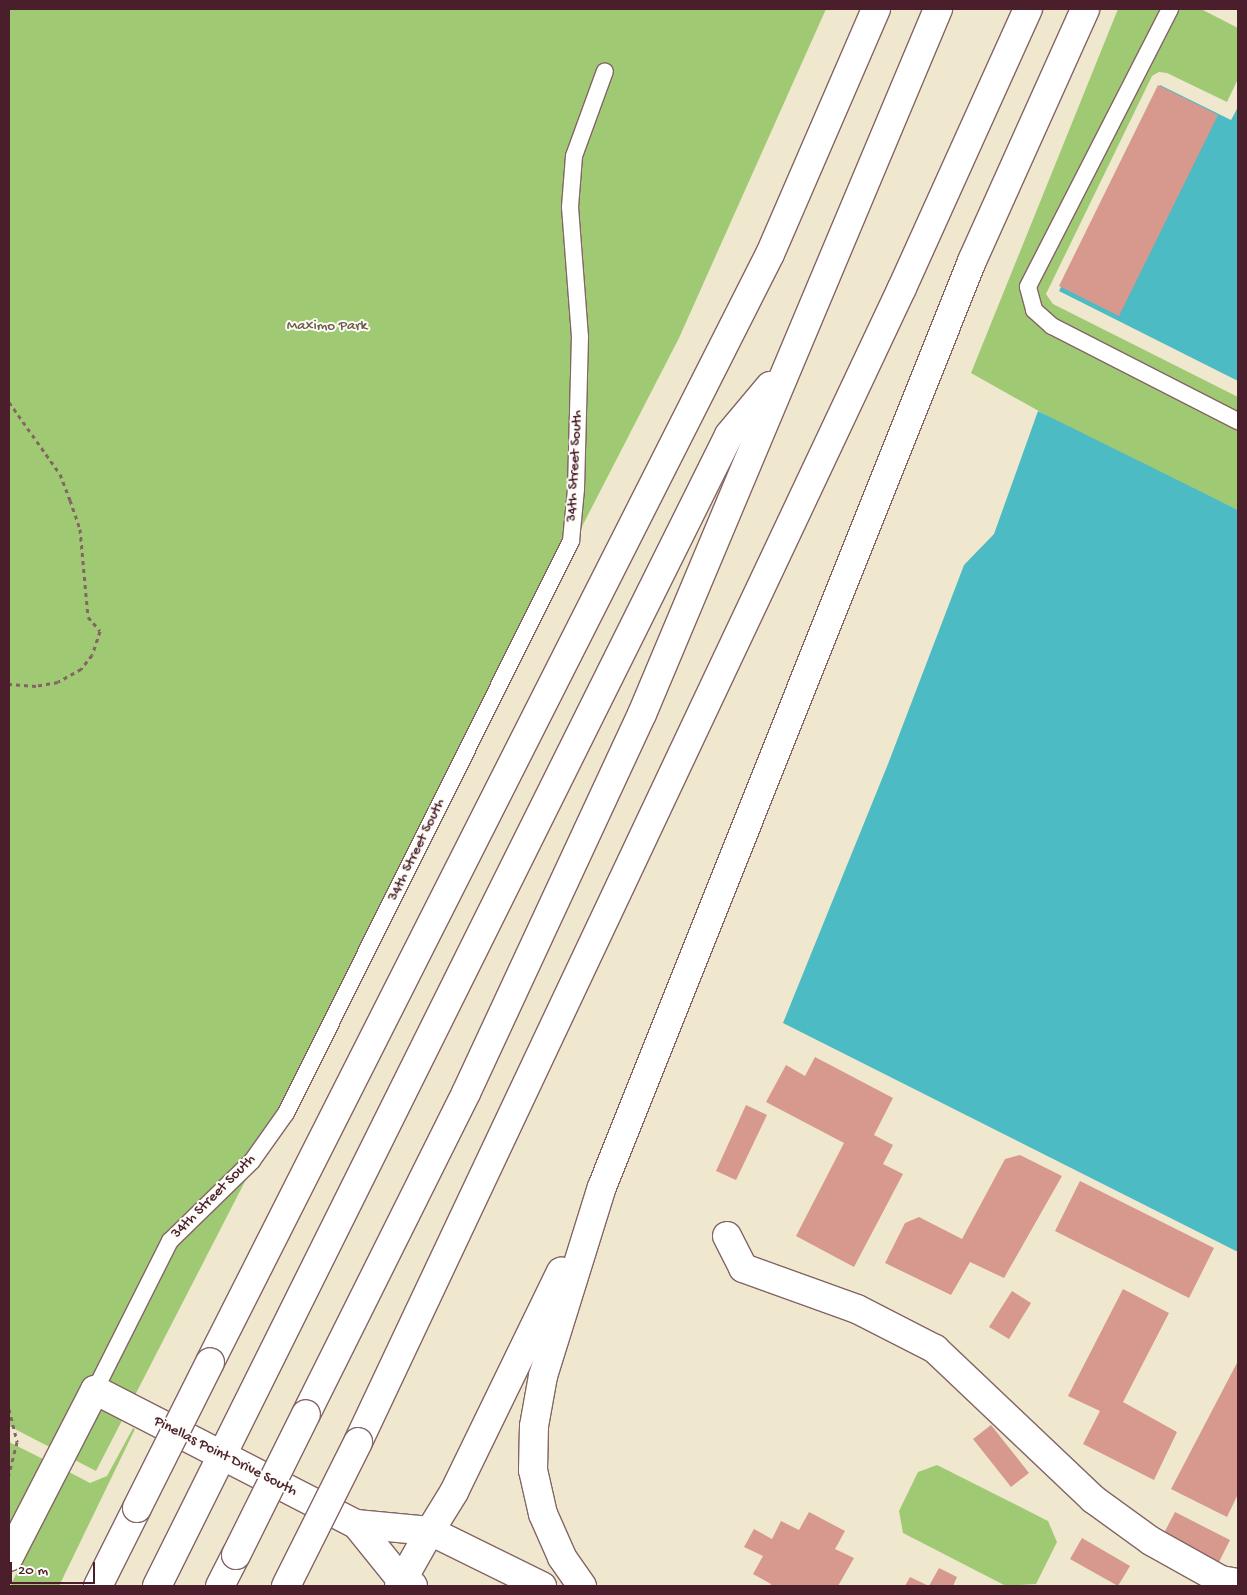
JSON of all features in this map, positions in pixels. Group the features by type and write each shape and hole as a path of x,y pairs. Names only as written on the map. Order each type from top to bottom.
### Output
{"main road":[{"path":"98,1586 766,263 876,9"},
{"path":"220,1586 466,1093 642,714 938,9"},
{"path":"286,1586 358,1442 902,288 1028,9"},
{"path":"405,1585 430,1530 454,1492 602,1188 972,261 1084,9"},
{"path":"157,1586 729,436 789,364"},
{"path":"582,1586 562,1557 543,1514 533,1470 534,1426 543,1376 602,1188"},
{"path":"727,1236 743,1268 857,1309 935,1348 1093,1499 1151,1541 1221,1580 1238,1583"},
{"name":"Pinellas Point Drive South","path":"95,1390 356,1524 430,1530 542,1586"},
{"name":"34th Street South","path":"9,1557 95,1390"},
{"name":"Pinellas Point Drive South","path":"356,1524 405,1585"}],"lane":[{"path":"1170,9 1028,287 1034,310 1052,326 1238,421"},
{"name":"34th Street South","path":"95,1390 170,1241 252,1161 286,1113 570,541 576,489 580,337 570,208 574,156 605,71"}],"path":[{"path":"9,402 60,474 80,529 88,617 100,631 92,655 81,669 58,682 36,686 9,684"},
{"path":"9,1410 17,1442 9,1475"}],"green space":[{"name":"Maximo Park","path":"9,9 826,9 679,338 96,1471 9,1426"},
{"path":"1118,9 1201,9 1238,28 1238,79 1227,102 1167,73 1159,72 1152,76 1046,294 1053,304 1238,397 1238,510 1085,437 971,373"},
{"path":"133,1428 135,1429 59,1586 10,1586 69,1472 90,1483 107,1476"},
{"path":"9,1442 43,1459 9,1524"},
{"path":"937,1465 1048,1521 1057,1542 1036,1584 1006,1586 903,1533 899,1511 918,1472"}],"water":[{"path":"1160,85 1231,120 1238,107 1238,381 1059,291"},
{"path":"1038,411 1238,510 1238,1252 783,1023 888,764 964,565 994,534"}],"building":[{"path":"1158,85 1218,115 1119,316 1059,286"},
{"path":"815,1057 893,1098 874,1135 893,1145 883,1164 903,1174 854,1267 796,1236 844,1143 766,1102 786,1065 805,1076"},
{"path":"746,1105 767,1115 736,1180 716,1171"},
{"path":"1020,1155 1062,1176 1004,1278 970,1262 951,1295 885,1263 905,1223 919,1217 962,1239 1005,1159"},
{"path":"1080,1181 1214,1248 1189,1298 1055,1231"},
{"path":"1123,1289 1169,1313 1123,1402 1177,1432 1154,1480 1083,1444 1100,1411 1068,1396"},
{"path":"1012,1291 1031,1303 1009,1339 989,1327"},
{"path":"1238,1361 1238,1494 1227,1517 1171,1489"},
{"path":"991,1425 1029,1473 1011,1487 973,1439"},
{"path":"809,1512 845,1531 835,1549 854,1558 838,1586 770,1586 771,1584 753,1574 763,1556 744,1547 754,1529 772,1539 781,1521 799,1530"},
{"path":"1175,1512 1230,1540 1219,1562 1164,1533"},
{"path":"1082,1538 1130,1566 1118,1586 1070,1559"},
{"path":"939,1568 957,1577 953,1586 929,1586"},
{"path":"910,1577 929,1586 905,1586"}]}
